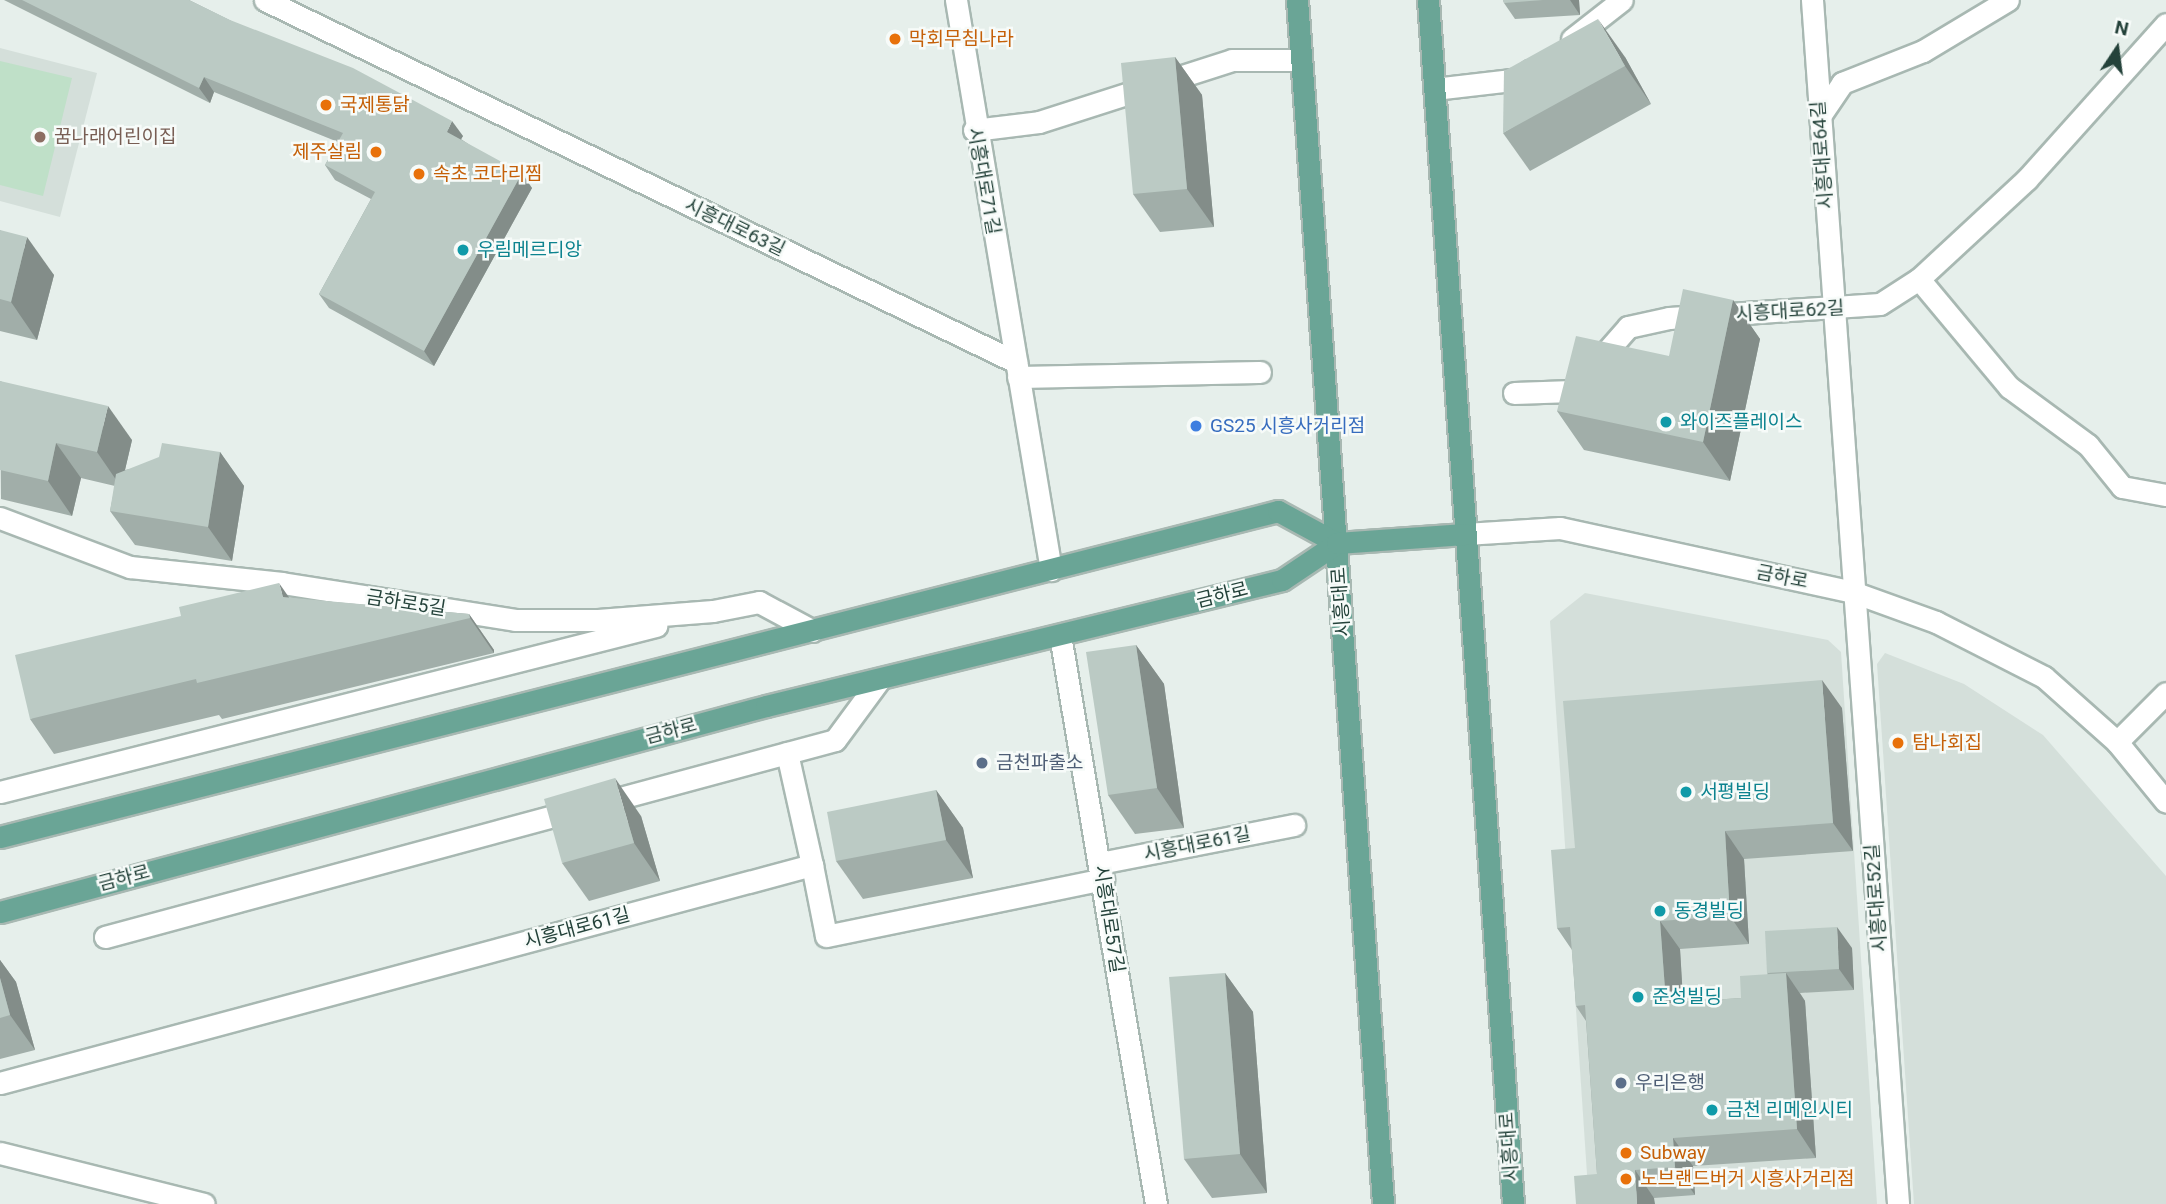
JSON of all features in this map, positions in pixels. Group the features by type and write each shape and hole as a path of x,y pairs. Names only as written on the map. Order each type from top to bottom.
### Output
{"main road":[{"name":"시흥대로","path":"1297,0 1383,1204"},
{"name":"시흥대로","path":"1428,0 1513,1204"},
{"path":"0,837 1278,511 1337,543"},
{"name":"금하로","path":"0,912 880,678 1282,580 1337,543 1465,534"}],"street":[{"name":"시흥대로63길","path":"265,0 1017,370"},
{"name":"시흥대로71길","path":"956,0 974,130 1017,370"},
{"path":"1434,89 1520,79 1622,0"},
{"name":"시흥대로64길","path":"1812,0 1833,310"},
{"path":"1820,116 1842,83 1923,51 2008,0"},
{"name":"시흥대로62길","path":"1514,393 1572,391 1628,327 1669,318 1833,310 1880,304 1919,279 2027,179 2166,24"},
{"path":"974,130 1039,122 1232,60 1301,60"},
{"path":"1919,279 2009,387 2088,445 2122,487 2166,495"},
{"path":"1833,310 1853,592"},
{"path":"1051,569 1017,370 1260,372"},
{"name":"금하로5길","path":"0,519 130,567 282,583 515,620 598,620 713,611 759,603 813,631"},
{"name":"금하로","path":"1465,534 1560,528 1853,592 1994,648 2044,677 2117,742 2166,802"},
{"name":"시흥대로52길","path":"1853,592 1898,1204"},
{"path":"0,792 713,611"},
{"name":"시흥대로57길","path":"1060,635 1156,1204"},
{"path":"105,937 835,740 880,678"},
{"path":"2117,742 2166,693"},
{"path":"787,753 812,865"},
{"name":"시흥대로61길","path":"0,1083 812,865 826,936 1294,825"},
{"path":"0,1153 204,1204"}],"shaded area":[{"name":"꿈나래어린이집","path":"0,48 97,73 60,217 0,201"},
{"path":"1585,593 1828,640 1841,652 1877,1204 1589,1204 1550,621"},
{"path":"1885,653 1964,684 2043,735 2166,876 2166,1204 1914,1204 1877,664"}],"green space":[{"path":"0,61 72,78 43,196 0,185"}],"building":[{"path":"22,0 189,0 230,20 353,68 452,121 447,132 522,173 424,351 319,294 375,192 325,165 343,133 204,77 199,88"},
{"path":"1503,0 1543,0 1504,3"},
{"path":"1598,19 1625,66 1503,133 1504,71"},
{"path":"1175,57 1187,189 1133,194 1121,63"},
{"path":"0,230 27,237 11,302 0,299"},
{"path":"1683,289 1733,300 1703,442 1557,411 1576,336 1669,356"},
{"path":"0,381 108,406 97,452 56,443 48,481 0,470"},
{"path":"162,443 220,452 208,527 110,511 116,474 159,457"},
{"path":"279,583 283,597 469,614 470,618 197,683 196,679 30,719 15,655 181,616 179,607"},
{"path":"1136,645 1157,788 1108,795 1086,652"},
{"path":"1822,680 1833,823 1725,831 1730,916 1660,921 1666,1003 1741,998 1740,976 1786,973 1797,1129 1673,1138 1675,1167 1635,1170 1637,1204 1576,1204 1574,1176 1597,1174 1585,1005 1576,1006 1570,927 1557,928 1551,850 1575,848 1563,701"},
{"path":"615,778 634,843 562,863 544,799"},
{"path":"936,790 946,840 836,861 827,812"},
{"path":"1837,927 1839,969 1767,973 1765,931"},
{"path":"1225,973 1240,1154 1184,1159 1169,977"},
{"path":"0,978 10,1015 0,1018"}],"place":[{"name":"막회무침나라","path":"895,39"},
{"name":"국제통닭","path":"326,105"},
{"name":"꿈나래어린이집","path":"40,137"},
{"name":"제주살림","path":"376,152"},
{"name":"속초 코다리찜","path":"419,174"},
{"name":"우림메르디앙","path":"463,250"},
{"name":"와이즈플레이스","path":"1666,422"},
{"name":"GS25 시흥사거리점","path":"1196,426"},
{"name":"탐나회집","path":"1898,743"},
{"name":"금천파출소","path":"982,763"},
{"name":"서평빌딩","path":"1686,792"},
{"name":"동경빌딩","path":"1660,911"},
{"name":"준성빌딩","path":"1638,997"},
{"name":"우리은행","path":"1621,1083"},
{"name":"금천 리메인시티","path":"1712,1110"},
{"name":"Subway","path":"1626,1153"},
{"name":"노브랜드버거 시흥사거리점","path":"1626,1179"}]}
